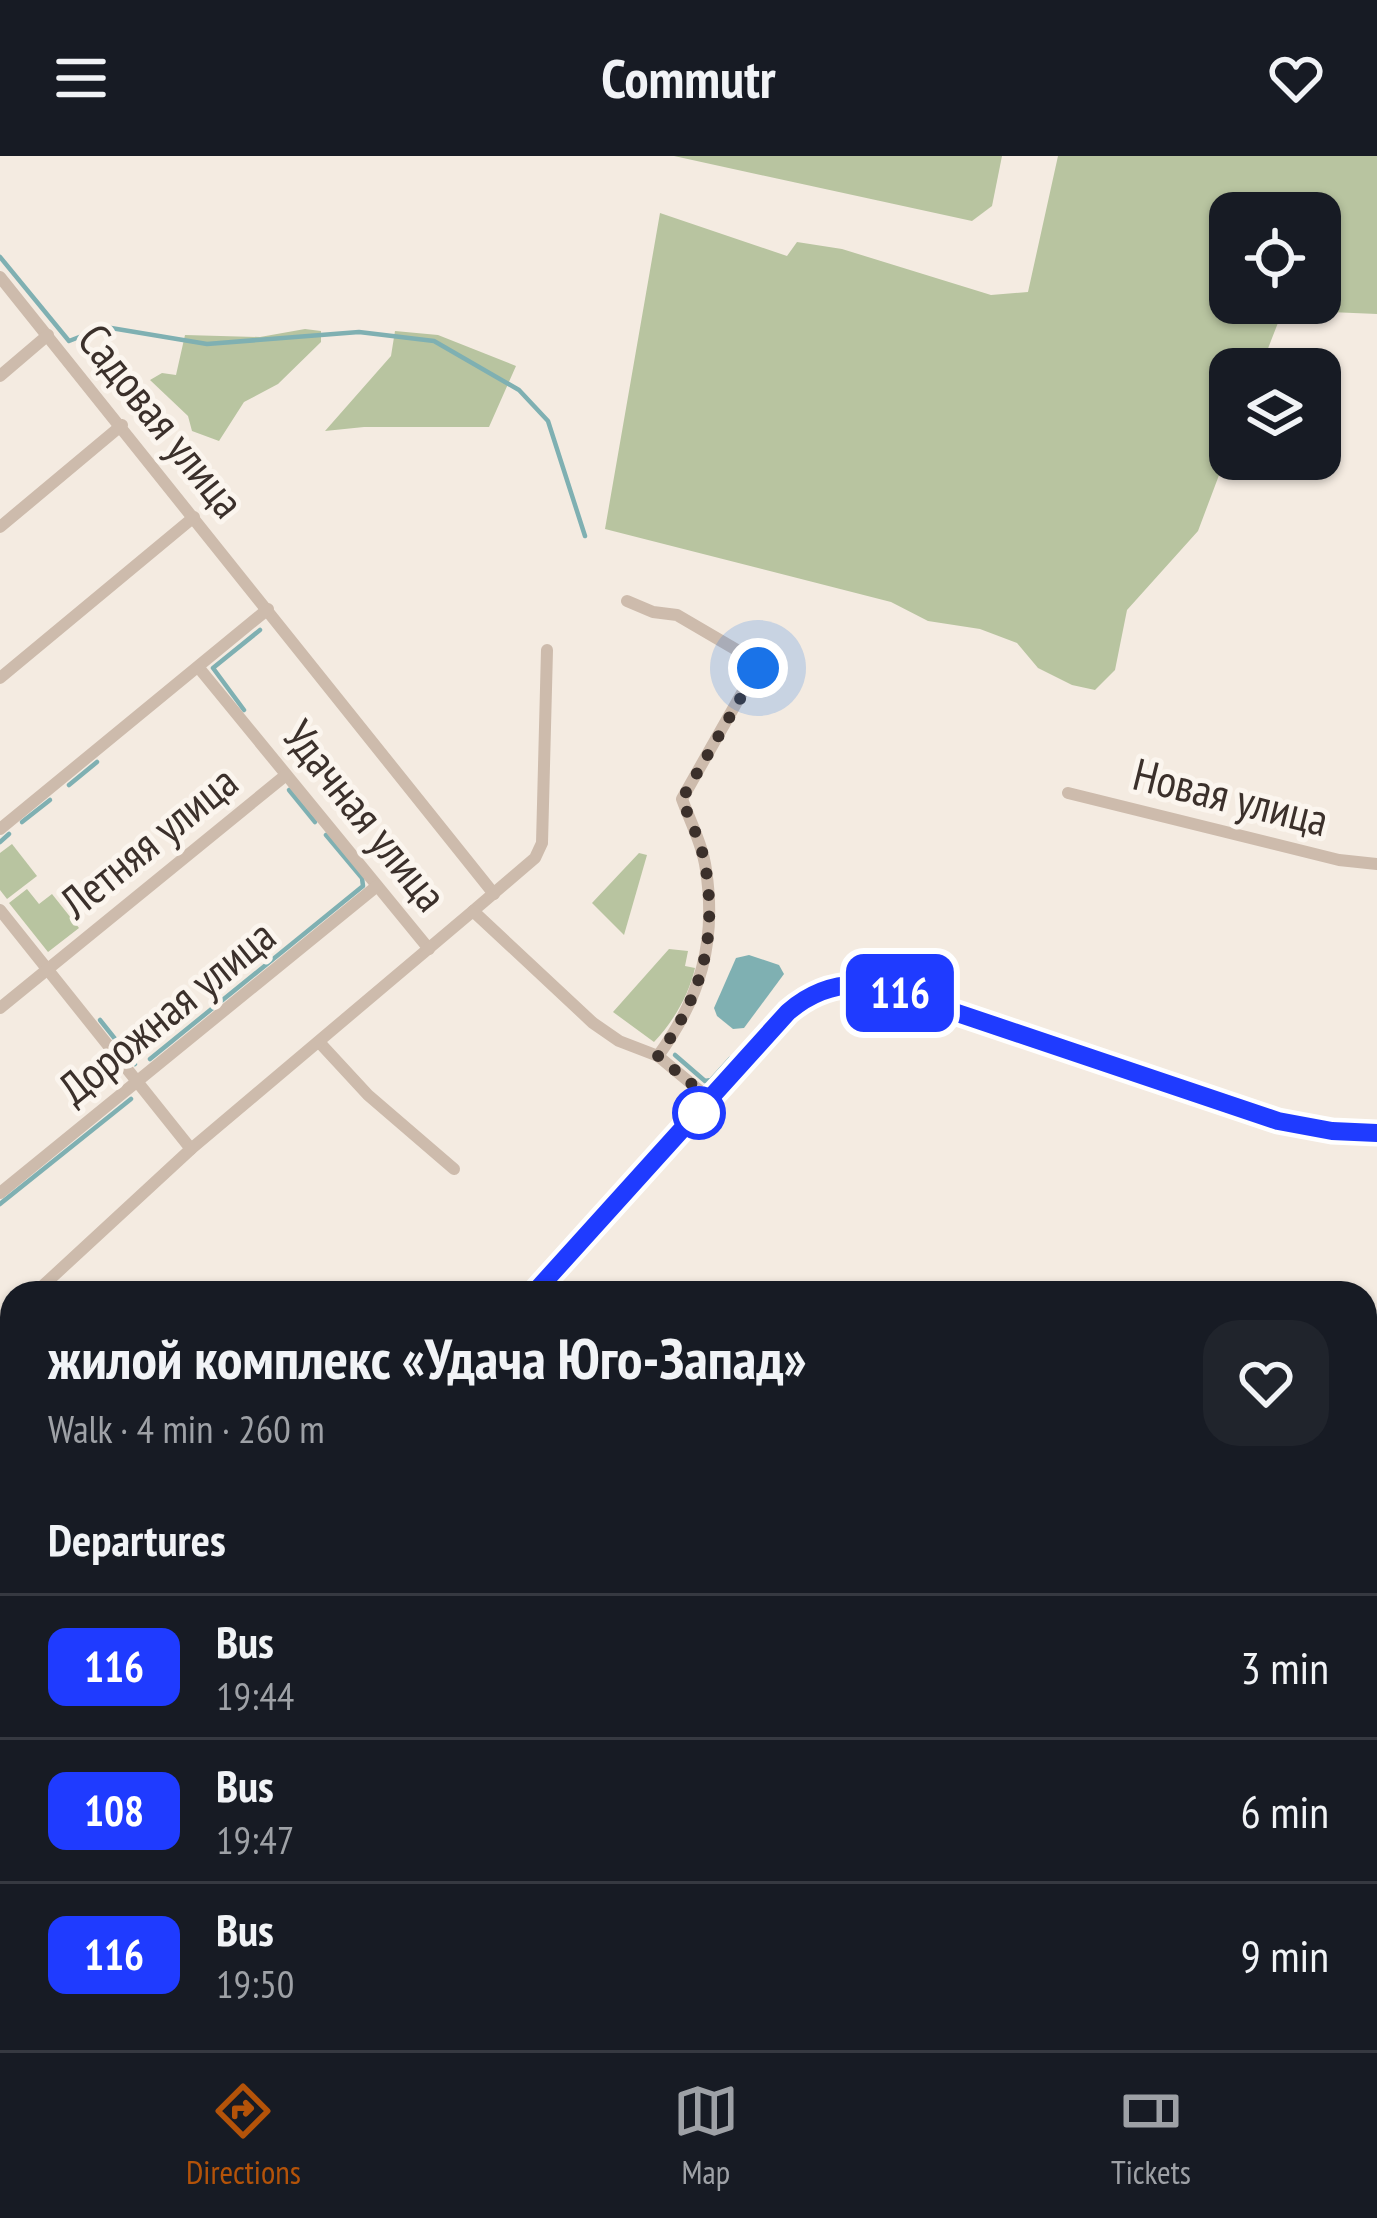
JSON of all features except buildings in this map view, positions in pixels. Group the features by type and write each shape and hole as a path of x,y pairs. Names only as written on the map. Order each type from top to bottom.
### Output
{"street":[{"name":"Садовая улица","path":"0,277 494,894"},
{"path":"0,376 48,335"},
{"path":"0,527 122,425"},
{"path":"0,677 194,517"},
{"path":"627,601 677,615 760,663 682,799 706,866 707,935 695,998 658,1056"},
{"path":"0,829 268,609"},
{"path":"473,911 535,858 542,843 547,650"},
{"name":"Удачная улица","path":"199,668 429,950 473,911 593,1022 619,1041 658,1056 711,1100"},
{"name":"Летняя улица","path":"0,1008 286,775"},
{"name":"Новая улица","path":"1068,793 1339,860 1377,865"},
{"name":"Дорожная улица","path":"0,1192 377,886"},
{"path":"0,910 191,1149"},
{"path":"48,1281 191,1149 429,950"},
{"path":"545,1281 795,1006 829,988 867,985 1265,1118 1318,1130 1377,1133"},
{"path":"319,1042 368,1095 454,1169"}],"green space":[{"path":"674,156 1002,156 992,206 972,221"},
{"path":"1058,156 1377,156 1377,314 1341,312 1341,192 1209,192 1209,324 1278,324 1268,348 1209,348 1209,480 1217,480 1198,531 1127,610 1115,670 1095,690 1072,685 1038,668 1017,643 980,629 928,621 891,602 605,529 660,213 787,256 797,242 842,249 991,295 1028,292"},
{"path":"321,331 321,342 278,384 244,402 219,441 192,431 188,416 150,380 162,373 176,375 185,335 260,337"},
{"path":"395,331 438,335 516,366 489,427 325,431 391,356"},
{"path":"12,844 37,876 7,899 0,890 0,853"},
{"path":"639,853 647,855 624,935 592,903"},
{"path":"27,889 39,904 52,894 79,928 48,952 9,903"},
{"path":"669,949 688,951 685,966 695,968 679,1008 654,1042 613,1012"}],"water":[{"path":"749,955 779,965 784,974 744,1028 733,1029 714,1008 736,958"}],"waterway":[{"path":"0,257 69,341 105,327 207,344 359,332 434,341 519,390 548,421 585,536"},
{"path":"244,710 213,668 260,630"},
{"path":"69,785 97,762"},
{"path":"289,790 315,822"},
{"path":"22,822 50,800"},
{"path":"0,842 9,834"},
{"path":"150,1059 363,886 362,878 326,835"},
{"path":"100,1020 135,1064"},
{"path":"675,1055 705,1081 730,1059"},
{"path":"0,1204 131,1099"}],"bus line":[{"name":"116","path":"545,1281 788,1012 811,995 848,984 886,989 1278,1121 1377,1133"}],"route":[{"path":"699,1113 711,1100 658,1056 695,998 707,935 706,866 682,799 758,668"}]}
